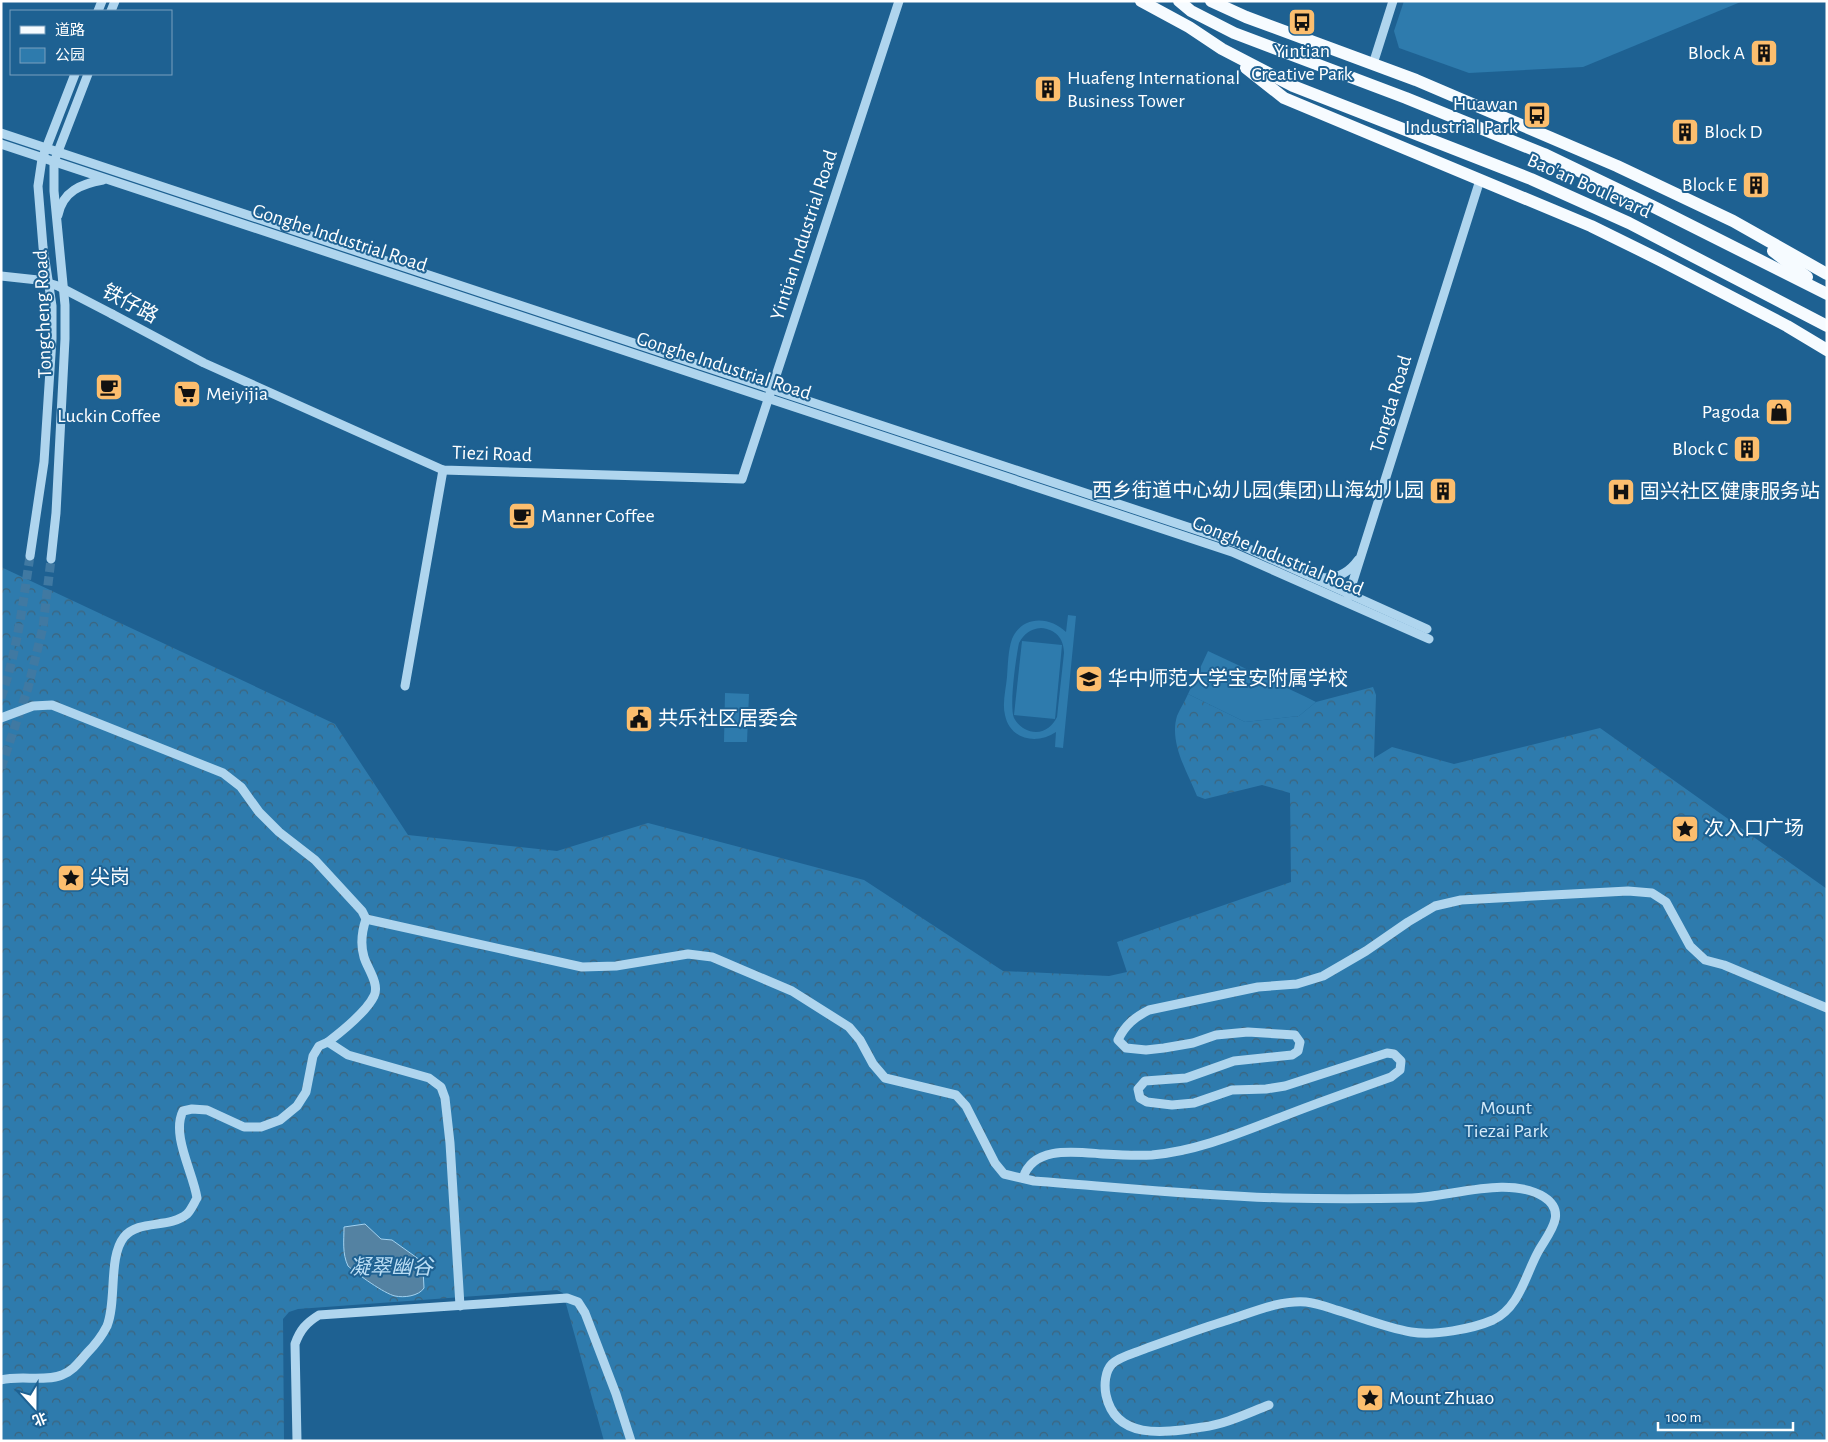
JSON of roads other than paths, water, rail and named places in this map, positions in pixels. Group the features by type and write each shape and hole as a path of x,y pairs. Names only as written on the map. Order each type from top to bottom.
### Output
{"main road":[{"name":"Bao'an Boulevard","path":"1141,1 1189,27 1222,49 1292,86 1531,179 1629,224 1827,326"},
{"name":"Bao'an Boulevard","path":"1178,1 1191,11 1234,33 1406,98 1544,154 1827,293"},
{"path":"1211,1 1246,17 1372,64 1515,122 1691,200 1734,221 1827,274"},
{"path":"1222,49 1284,98 1591,226 1787,326 1827,350"},
{"path":"1530,201 1629,224"},
{"path":"1734,221 1827,293"}],"street":[{"name":"Yintian Industrial Road","path":"742,479 899,1"},
{"path":"1372,64 1393,1"},
{"name":"Tongcheng Road","path":"30,556 44,462 52,339 51,298 43,246 38,186 42,158 75,75"},
{"name":"Tongcheng Road","path":"51,560 58,483 65,339 65,305 54,191 54,162 88,75"},
{"name":"Gonghe Industrial Road","path":"1,133 1236,542 1302,572 1348,598 1429,639"},
{"name":"Gonghe Industrial Road","path":"1,144 1232,552 1427,629"},
{"path":"57,220 59,208 65,197 72,190 82,185 107,180"},
{"name":"Tongda Road","path":"1348,598 1480,180"},
{"name":"铁仔路","path":"1,276 38,280 58,286 204,363"},
{"name":"Tiezi Road","path":"204,363 443,470 742,479"},
{"path":"405,686 443,470"},
{"path":"1302,572 1322,578 1341,575 1356,564 1364,546"},
{"path":"1,718 33,706 52,705 223,773 241,787 259,812 279,832 315,860 362,911 366,919 362,933 363,955 375,985 375,996 357,1017 328,1042 319,1046 313,1056 306,1092 297,1106 280,1120 261,1127 244,1127 207,1110 192,1109 183,1111 179,1119 178,1131 197,1198 188,1213 176,1220 140,1227 125,1235 118,1246 108,1325 101,1338 72,1370 60,1376 1,1380"},
{"path":"1024,1174 1036,1161 1051,1154 1068,1152 1142,1155 1181,1151 1239,1133 1391,1077 1400,1070 1401,1061 1394,1054 1387,1053 1285,1086 1266,1089 1232,1090 1194,1103 1163,1104 1147,1102 1140,1098 1138,1089 1145,1081 1186,1078 1234,1061 1292,1055 1298,1051 1300,1042 1295,1035 1248,1032 1216,1035 1193,1043 1146,1050 1126,1048 1118,1040 1123,1029 1138,1016 1149,1010 1258,987 1297,984 1323,976 1435,906 1447,903 1476,898 1644,891 1652,893 1666,902 1690,946 1706,960 1724,965 1827,1008"},
{"path":"366,919 582,967 616,966 688,954 712,957 792,991 849,1027 860,1040 873,1064 885,1078 956,1095 966,1106 995,1163 1004,1174 1024,1174 1053,1182 1283,1198 1416,1198 1492,1188 1524,1188 1546,1198 1555,1211 1555,1226 1539,1249 1517,1296 1507,1311 1492,1320 1464,1328 1434,1333 1412,1332 1307,1302 1274,1306 1197,1330 1125,1357 1111,1365 1105,1378 1106,1394 1111,1409 1129,1427 1144,1431 1165,1433 1212,1426 1269,1405"},
{"path":"328,1042 348,1055 429,1078 441,1087 445,1098 450,1143 460,1306"},
{"path":"297,1441 295,1344 299,1332 307,1322 319,1315 567,1298 578,1302 588,1322 616,1394 631,1441"}],"water":[{"name":"凝翠幽谷","path":"365,1224 381,1239 392,1240 420,1260 423,1269 424,1288 422,1291 411,1296 395,1296 378,1288 348,1266 344,1252 344,1227"}],"tunnel":[{"path":"1,698 15,645 30,556"},
{"path":"1,768 28,688 43,627 51,559"}],"place":[{"name":"Yintian Creative Park","path":"1302,22"},
{"name":"Block A","path":"1764,53"},
{"name":"Huafeng International Business Tower","path":"1048,89"},
{"name":"Huawan Industrial Park","path":"1537,115"},
{"name":"Block D","path":"1685,132"},
{"name":"Block E","path":"1756,185"},
{"name":"Luckin Coffee","path":"109,387"},
{"name":"Meiyijia","path":"187,394"},
{"name":"Pagoda","path":"1779,412"},
{"name":"Block C","path":"1747,449"},
{"name":"西乡街道中心幼儿园(集团)山海幼儿园","path":"1443,491"},
{"name":"固兴社区健康服务站","path":"1621,492"},
{"name":"Manner Coffee","path":"522,516"},
{"name":"华中师范大学宝安附属学校","path":"1089,679"},
{"name":"共乐社区居委会","path":"639,719"},
{"name":"次入口广场","path":"1685,829"},
{"name":"尖岗","path":"71,878"},
{"name":"Mount Zhuao","path":"1370,1398"}],"park label":[{"name":"Mount Tiezai Park","path":"1506,1120"}]}
